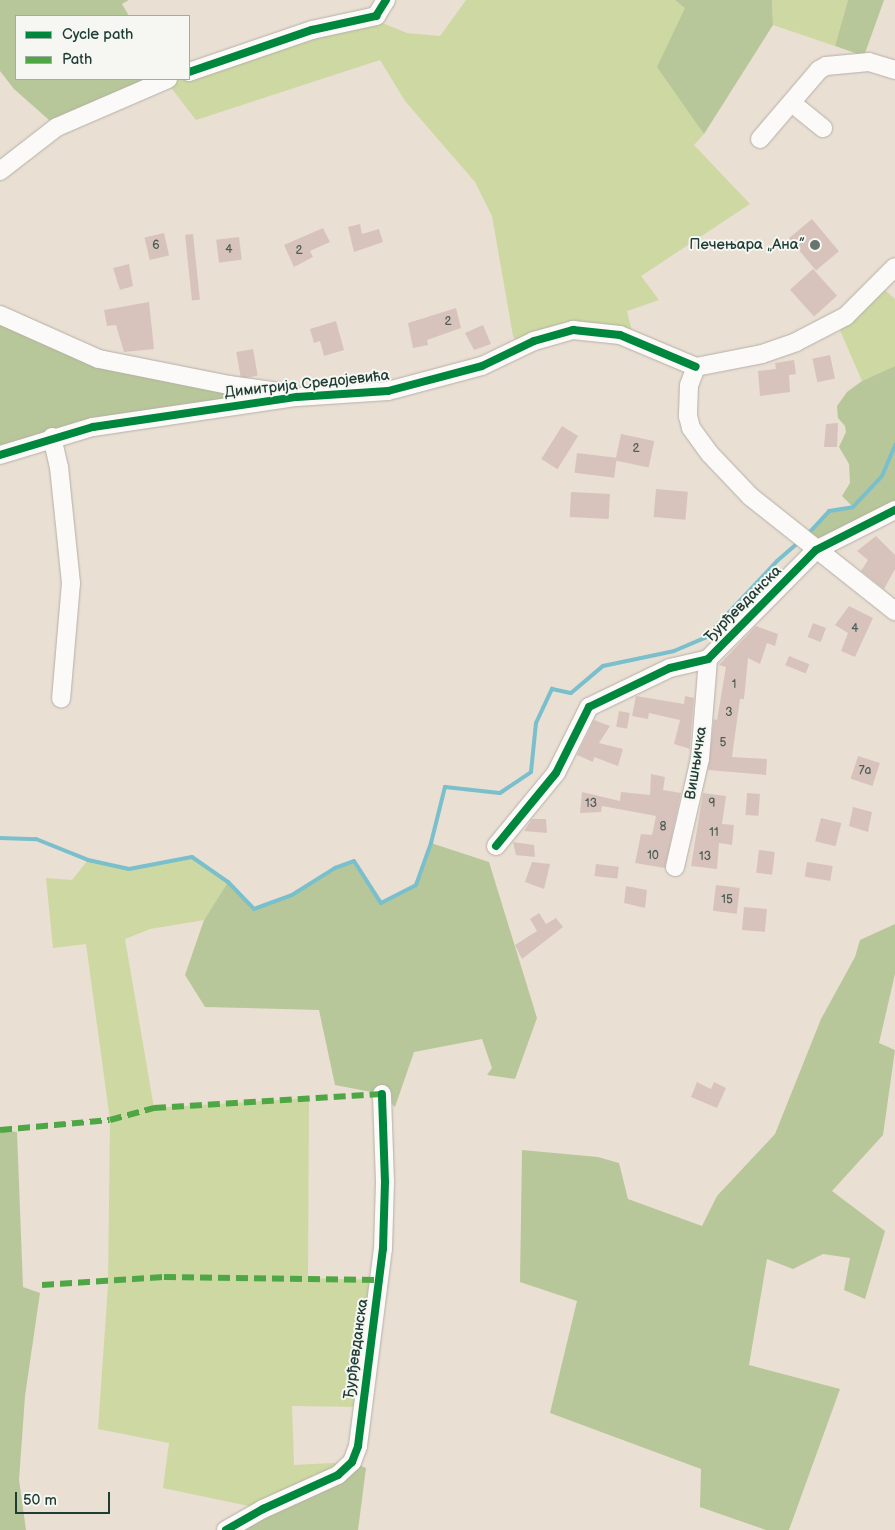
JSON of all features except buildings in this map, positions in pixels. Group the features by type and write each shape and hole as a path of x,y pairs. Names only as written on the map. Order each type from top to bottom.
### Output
{"street":[{"path":"190,72 312,30 376,16 386,0"},
{"path":"760,139 826,66 869,62 895,70"},
{"path":"0,171 57,126 166,80"},
{"path":"792,103 822,128"},
{"path":"895,267 846,316 796,342 762,354 696,367 686,406 691,428 751,497 895,611"},
{"path":"0,315 99,359 229,385 284,392 297,397"},
{"name":"Димитрија Средојевића","path":"0,455 52,437 148,418 297,397 388,391 482,366 534,341 572,330 620,335 696,367"},
{"path":"52,437 58,467 71,583 61,699"},
{"name":"Ђурђевданска","path":"496,846 556,773 589,707 670,668 708,659 816,550 895,510"},
{"name":"Вишњичка","path":"675,867 700,758 708,659"},
{"name":"Ђурђевданска","path":"226,1530 263,1509 338,1475 352,1462 358,1446 382,1249 385,1174 382,1094"}],"green space":[{"path":"0,0 129,0 122,4 128,15 15,15 15,80 162,80 57,127 14,89 0,71"},
{"path":"466,0 675,0 686,8 689,111 704,134 694,145 750,204 641,276 659,300 627,311 634,340 607,331 521,347 513,336 492,216 475,182 405,101 380,60 196,120 165,80 190,80 270,44 380,22 407,33 440,36"},
{"path":"675,0 772,0 773,25 704,134 657,67 685,8"},
{"path":"772,0 848,0 835,46 773,25"},
{"path":"848,0 884,0 864,56 835,46"},
{"path":"879,285 895,299 895,366 862,381 836,321"},
{"path":"0,315 99,359 284,392 0,455"},
{"path":"895,366 895,510 816,550 810,533 829,511 853,507 842,496 850,483 849,464 839,447 846,432 845,426 838,418 837,406 847,392 862,381"},
{"path":"431,843 489,862 537,1018 515,1079 487,1075 492,1068 482,1039 414,1052 395,1107 382,1094 335,1085 319,1010 205,1007 185,975 204,920 228,882 254,909 292,895 335,868 354,861 382,903 416,884"},
{"path":"192,857 228,882 204,920 150,929 125,939 154,1108 309,1098 308,1278 379,1280 362,1407 292,1406 294,1465 352,1462 263,1509 163,1488 169,1443 98,1429 108,1285 110,1120 86,944 53,948 46,878 72,880 88,860 129,869"},
{"path":"895,924 895,974 879,1043 895,1050 883,1135 832,1191 885,1231 865,1299 844,1290 850,1258 823,1254 793,1269 767,1259 749,1365 840,1389 789,1530 766,1530 700,1507 701,1469 550,1413 577,1301 520,1282 522,1150 598,1157 619,1163 628,1199 702,1226 717,1196 775,1134 821,1019 855,957 860,940"},
{"path":"0,1130 17,1132 23,1287 40,1293 25,1396 19,1480 26,1530 0,1530"},
{"path":"352,1462 366,1468 358,1530 226,1530"}],"waterway":[{"path":"806,536 829,511 853,507 882,476 895,445"},
{"path":"0,838 36,839 88,860 129,869 192,857 228,882 254,909 292,895 335,868 354,861 381,903 416,885 431,843 445,787 500,793 531,772 536,723 552,689 571,693 603,666 674,651 705,638 777,561 799,542"}],"marked path":[{"path":"0,1130 110,1120 154,1108 382,1094"},
{"path":"42,1285 164,1277 379,1280"}],"cycle path":[{"path":"190,72 312,30 376,16 386,0"},
{"path":"0,455 93,427 297,397 388,391 482,366 534,341 573,330 620,335 696,367"},
{"path":"496,846 556,773 589,707 670,668 708,659 816,550 895,510"},
{"path":"226,1530 263,1509 338,1475 352,1462 358,1446 383,1249 385,1182 382,1094"}],"place":[{"name":"Печењара „Ана”","path":"815,245"}]}
